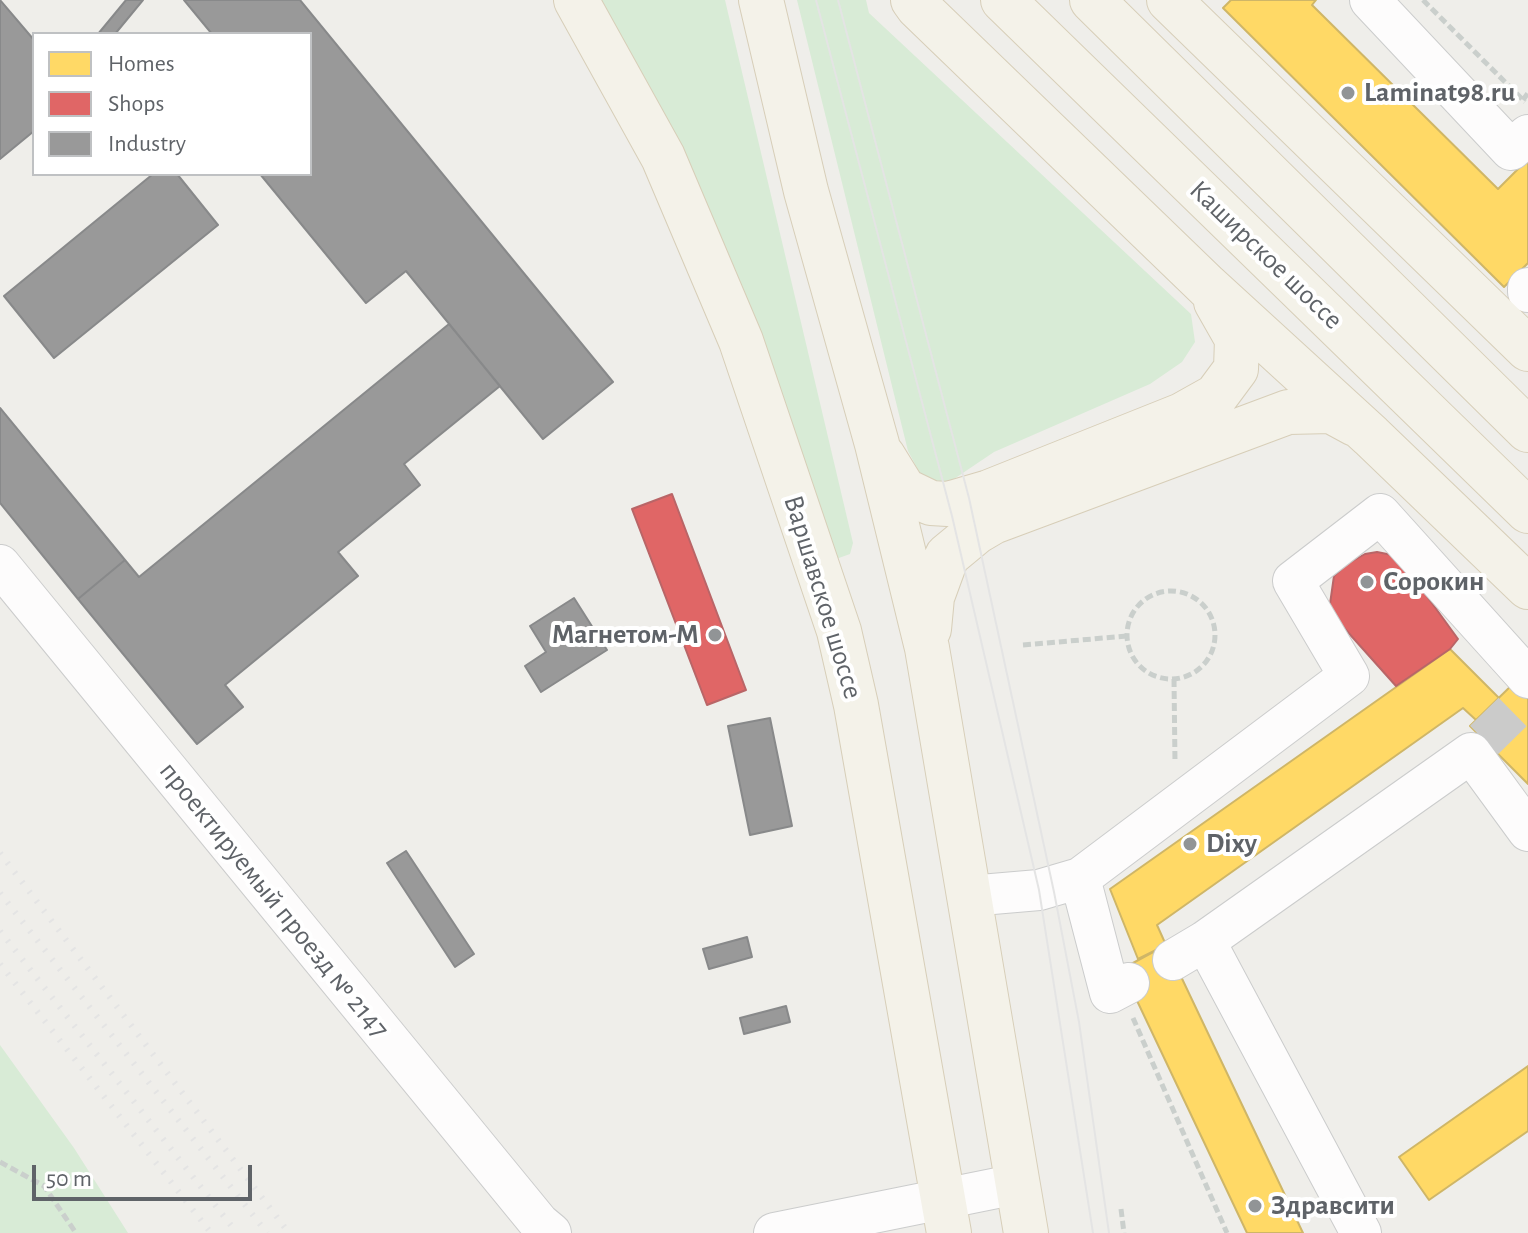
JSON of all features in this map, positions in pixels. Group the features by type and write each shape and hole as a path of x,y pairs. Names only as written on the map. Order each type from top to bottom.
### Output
{"main road":[{"name":"Варшавское шоссе","path":"576,0 663,157 741,341 839,631 856,705 946,1216"},
{"path":"761,0 806,191 877,444 927,648 1026,1233"},
{"path":"913,0 1207,286 1371,436 1528,587"},
{"name":"Каширское шоссе","path":"1003,0 1528,511"},
{"name":"Каширское шоссе","path":"1092,0 1528,430"},
{"path":"1177,3 1528,349"},
{"path":"877,444 904,490 931,503 948,504 989,492 1182,415 1216,396 1236,369 1237,339 1207,286"},
{"path":"927,648 932,597 947,556 993,522 1288,412 1331,411 1371,436"}],"street":[{"path":"1370,0 1511,150 1525,117"},
{"path":"969,896 1039,890 1080,878 1349,676 1293,581 1380,514 1528,678"},
{"name":"проектируемый проезд № 2147","path":"0,565 539,1223 551,1233"},
{"path":"1361,1233 1189,950 1478,746 1528,831"},
{"path":"1080,878 1110,993 1124,985"},
{"path":"774,1233 946,1216 1017,1184"}],"path":[{"path":"1423,0 1525,117"},
{"path":"1525,117 1528,93"},
{"path":"1525,117 1528,106"},
{"path":"1174,591 1189,595 1201,603 1210,614 1214,628 1210,657 1201,668 1188,676 1174,679 1160,678 1136,662 1127,636 1129,622 1136,609 1147,599 1174,591"},
{"path":"1023,645 1127,636"},
{"path":"1174,679 1176,804"},
{"path":"1124,985 1227,1233"},
{"path":"0,1162 44,1186 76,1233"},
{"path":"1121,1209 1124,1233"}],"green space":[{"path":"587,0 725,0 853,543 850,554 836,559"},
{"path":"797,0 866,0 869,13 1191,314 1195,342 1182,362 1150,384 994,452 948,483 923,479 908,451"},
{"path":"0,1045 74,1148 128,1233 0,1233"}],"building: Homes":[{"path":"1231,0 1316,0 1312,5 1498,189 1528,159 1528,263 1504,287 1223,8"},
{"path":"1450,649 1499,698 1476,720 1463,708 1157,925 1166,945 1138,959 1110,889"},
{"path":"1515,682 1528,696 1528,784 1470,726"},
{"path":"1166,945 1303,1233 1247,1233 1122,969"},
{"path":"1528,1066 1528,1131 1429,1200 1399,1157"}],"building: Shops":[{"path":"672,494 746,690 707,705 632,509"},
{"path":"1377,552 1392,555 1402,562 1458,639 1450,649 1396,686 1329,611 1334,576 1347,564 1365,554"}],"building: Industry":[{"path":"0,0 32,38 32,133 0,159"},
{"path":"126,0 143,0 117,32 100,32"},
{"path":"184,0 300,0 613,382 543,439 406,271 366,303 262,176 312,176 312,32 210,32"},
{"path":"151,176 179,176 218,225 54,358 4,296"},
{"path":"449,324 500,386 404,464 420,485 338,552 358,576 225,685 243,707 197,744 78,599 125,560 139,577"},
{"path":"0,408 125,560 78,599 0,503"},
{"path":"574,598 607,650 541,692 525,666 546,652 530,626"},
{"path":"770,718 792,826 750,835 728,726"},
{"path":"406,851 474,954 455,967 387,863"},
{"path":"747,937 752,957 709,969 703,949"},
{"path":"786,1006 790,1022 744,1034 740,1018"}],"tunnel":[{"path":"1484,740 1528,697"}],"tram line":[{"path":"816,0 952,516 1039,890 1093,1233"},
{"path":"838,0 969,498 1079,1022 1109,1233"}],"railway":[{"path":"0,853 289,1233"},
{"path":"0,893 267,1233"},
{"path":"0,931 237,1233"},
{"path":"0,964 211,1233"}],"place":[{"name":"Laminat98.ru","path":"1348,93"},
{"name":"Сорокин","path":"1367,582"},
{"name":"Магнетом-М","path":"715,635"},
{"name":"Dixy","path":"1190,844"},
{"name":"Здравсити","path":"1255,1206"}]}
